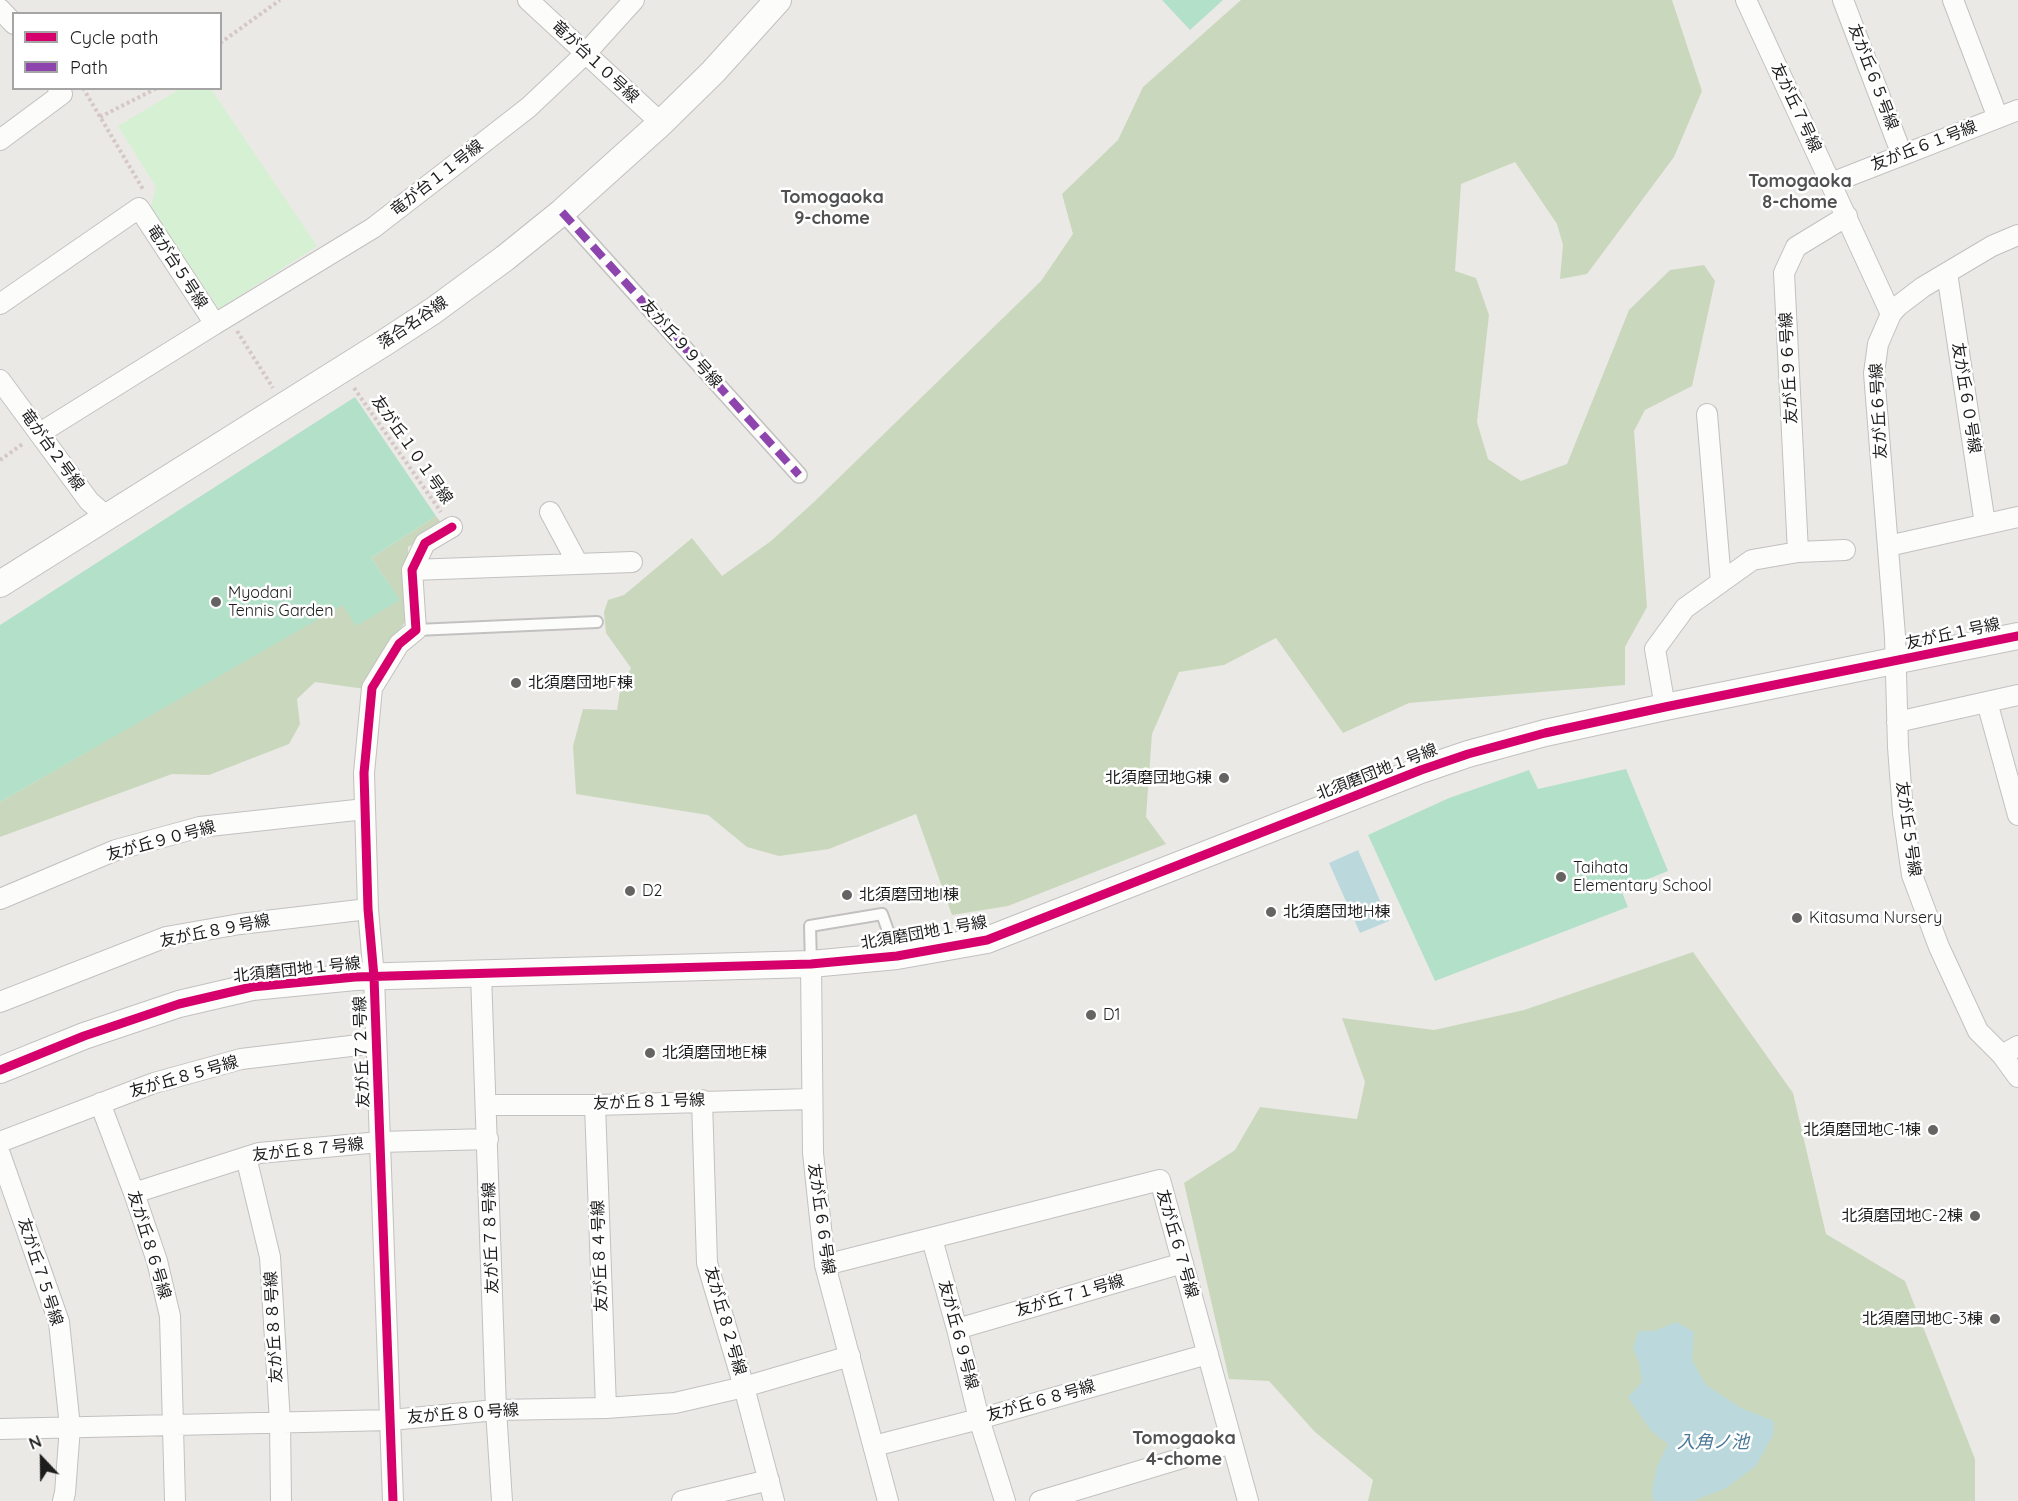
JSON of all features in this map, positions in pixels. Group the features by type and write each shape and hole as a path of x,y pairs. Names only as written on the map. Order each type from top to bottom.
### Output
{"street":[{"name":"竜が台１０号線","path":"528,0 661,123"},
{"name":"竜が台１１号線","path":"221,320 373,228 529,107 586,53 634,0"},
{"name":"落合名谷線","path":"0,584 433,311 505,258 562,212 661,123 713,72 778,0"},
{"name":"友が丘７号線","path":"1746,0 1891,314"},
{"name":"友が丘６５号線","path":"1843,0 1902,155"},
{"path":"1953,0 1998,118"},
{"path":"0,9 12,22"},
{"path":"0,140 62,94 59,90"},
{"name":"友が丘６１号線","path":"1831,183 2018,110"},
{"name":"竜が台５号線","path":"0,304 139,208 221,320 40,433"},
{"name":"友が丘９９号線","path":"562,212 799,475"},
{"name":"友が丘９６号線","path":"1798,552 1784,273 1796,247 1847,216"},
{"name":"友が丘６号線","path":"1895,661 1874,373 1878,344 1891,314 1923,286 1992,246 2018,235"},
{"name":"友が丘６０号線","path":"1947,273 1985,524"},
{"name":"竜が台２号線","path":"0,380 89,501 107,518"},
{"path":"1707,414 1721,582"},
{"path":"550,512 578,564"},
{"path":"1888,546 2018,517"},
{"path":"416,630 412,570 425,543 452,527"},
{"path":"1665,707 1655,649 1686,608 1752,560 1798,552 1845,550"},
{"path":"412,570 632,562"},
{"name":"友が丘７２号線","path":"393,1501 374,977 368,909 364,772 372,688 399,644 416,630"},
{"name":"友が丘１号線","path":"1895,661 2018,636"},
{"name":"北須磨団地１号線","path":"0,1070 84,1036 179,1004 252,987 374,977 811,964 897,956 987,940 1421,770 1468,754 1545,733 1895,661"},
{"name":"友が丘５号線","path":"1895,661 1903,813 1912,875 1939,947 1978,1031 2010,1051 2018,1077"},
{"path":"1897,722 2018,695"},
{"path":"1987,702 2018,815"},
{"name":"友が丘９０号線","path":"0,898 116,850 200,827 365,809"},
{"name":"友が丘８９号線","path":"0,1002 166,937 240,924 368,909"},
{"name":"友が丘６６号線","path":"811,964 811,1099 814,1163 825,1265 888,1501"},
{"name":"友が丘７８号線","path":"481,974 496,1410 502,1501"},
{"name":"友が丘８５号線","path":"0,1142 154,1083 241,1059 376,1043"},
{"name":"友が丘８１号線","path":"487,1105 595,1105 702,1100 811,1099"},
{"name":"友が丘８２号線","path":"702,1100 707,1263 774,1501"},
{"name":"友が丘８６号線","path":"100,1103 157,1261 170,1316 175,1501"},
{"name":"友が丘８４号線","path":"595,1105 606,1408"},
{"name":"友が丘８７号線","path":"134,1193 259,1153 380,1142 488,1139"},
{"name":"友が丘７５号線","path":"0,1154 60,1322 70,1427 63,1501"},
{"name":"友が丘８８号線","path":"246,1157 270,1257 280,1422 281,1501"},
{"name":"友が丘６７号線","path":"825,1265 1160,1180 1248,1501"},
{"name":"友が丘６９号線","path":"932,1239 979,1419 1005,1501"},
{"name":"友が丘７１号線","path":"957,1329 1183,1263"},
{"name":"友が丘６８号線","path":"874,1446 979,1419 1208,1354"},
{"name":"友が丘８０号線","path":"0,1429 391,1420 496,1410 606,1408 675,1403 744,1388 850,1356"},
{"path":"1040,1501 1232,1443"},
{"path":"682,1501 769,1480"}],"lane":[{"path":"416,630 597,622"},
{"path":"811,964 810,926 882,914 897,956"}],"path":[{"path":"222,42 280,0"},
{"path":"84,90 145,192 139,208"},
{"path":"100,117 153,90"},
{"path":"221,320 274,388"},
{"path":"0,460 40,433"}],"green space":[{"path":"1162,0 1223,0 1190,30"},
{"path":"1241,0 1672,0 1702,91 1674,157 1587,274 1560,279 1563,245 1557,224 1515,162 1461,184 1455,271 1476,278 1489,315 1477,422 1488,459 1521,481 1567,464 1629,310 1670,270 1704,265 1715,281 1692,386 1645,410 1634,431 1647,607 1625,647 1625,685 1409,703 1343,733 1276,638 1224,665 1179,672 1152,734 1146,817 1166,844 1008,906 952,915 916,814 829,849 779,856 747,847 708,815 576,794 573,746 583,709 617,710 620,691 631,668 606,633 604,612 608,600 624,595 692,538 722,576 771,541 815,501 1041,281 1073,234 1062,194 1118,140 1143,87"},
{"path":"178,90 212,90 317,246 219,309 151,207 156,187 118,126"},
{"name":"Myodani Tennis Garden","path":"355,397 436,516 371,558 400,600 356,626 343,605 0,802 0,625"},
{"path":"436,516 443,525 408,547 409,615 365,689 315,682 297,699 300,724 289,744 209,775 172,774 0,837 0,802 343,604 399,599 371,558"},
{"path":"1626,769 1668,871 1621,890 1628,907 1435,981 1368,835 1449,798 1529,770 1538,789"},
{"path":"1693,952 1793,1093 1826,1234 1905,1281 1975,1459 1975,1501 1368,1501 1373,1480 1315,1432 1269,1381 1229,1379 1184,1183 1235,1150 1260,1107 1357,1119 1365,1082 1342,1018 1434,1030 1524,1010"}],"water":[{"path":"1358,850 1389,921 1360,933 1329,863"},
{"name":"入角ノ池","path":"1676,1322 1694,1332 1692,1360 1706,1385 1741,1408 1774,1421 1773,1435 1756,1466 1726,1488 1693,1501 1653,1501 1652,1491 1657,1467 1668,1444 1651,1431 1628,1397 1642,1382 1639,1362 1633,1348 1639,1331 1654,1331"}],"marked path":[{"path":"562,212 799,475"}],"cycle path":[{"path":"393,1501 374,977 368,909 364,773 372,688 399,644 416,630 412,570 425,543 452,527"},
{"path":"0,1070 84,1036 179,1004 252,987 355,977 811,964 897,956 987,940 1421,770 1468,754 1545,733 1665,707 2018,636"}],"place":[{"name":"Myodani Tennis Garden","path":"216,602"},
{"name":"北須磨団地F棟","path":"516,683"},
{"name":"北須磨団地G棟","path":"1224,778"},
{"name":"Taihata Elementary School","path":"1561,877"},
{"name":"D2","path":"630,891"},
{"name":"北須磨団地I棟","path":"847,895"},
{"name":"北須磨団地H棟","path":"1271,912"},
{"name":"Kitasuma Nursery","path":"1797,918"},
{"name":"D1","path":"1091,1015"},
{"name":"北須磨団地E棟","path":"650,1053"},
{"name":"北須磨団地C-1棟","path":"1933,1130"},
{"name":"北須磨団地C-2棟","path":"1975,1216"},
{"name":"北須磨団地C-3棟","path":"1995,1319"}],"district":[{"name":"Tomogaoka 8-chome","path":"1800,192"},
{"name":"Tomogaoka 9-chome","path":"832,208"},
{"name":"Tomogaoka 4-chome","path":"1184,1449"}]}
